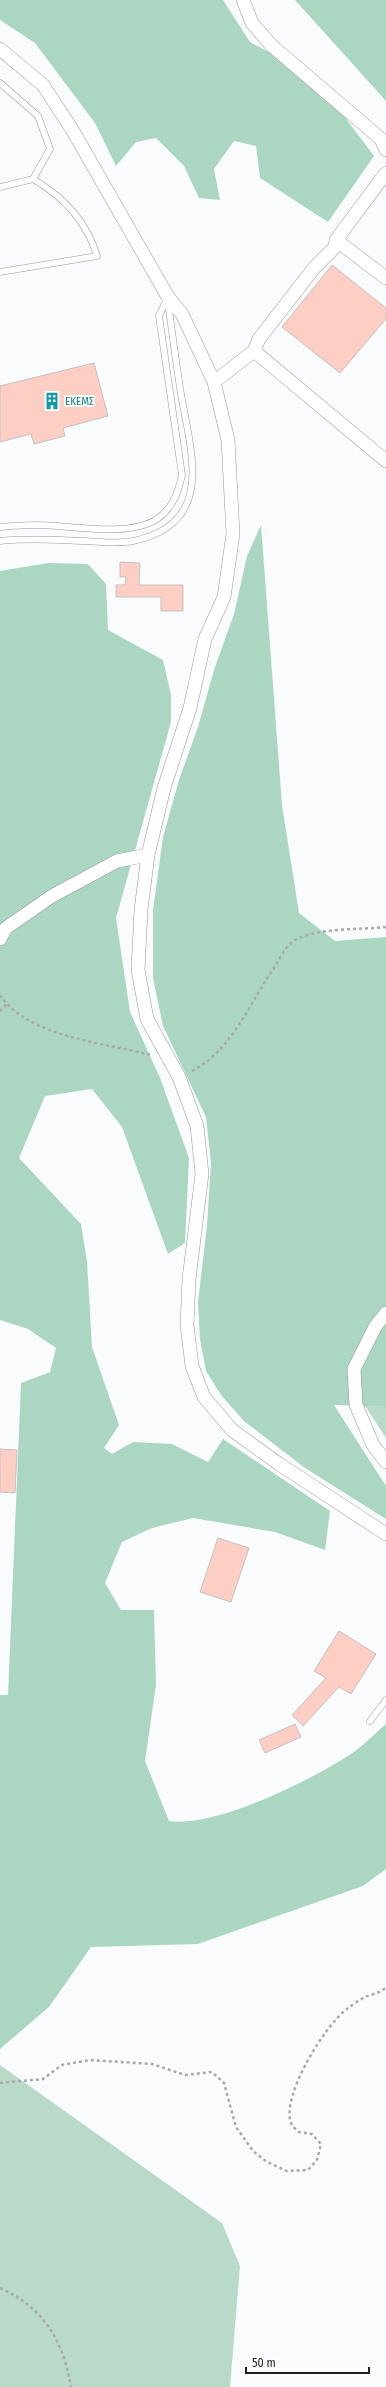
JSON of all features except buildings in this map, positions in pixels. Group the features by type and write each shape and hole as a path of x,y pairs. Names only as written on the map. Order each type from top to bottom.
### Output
{"street":[{"path":"243,0 252,23 271,45 381,139 386,150"},
{"path":"0,49 43,85 73,131 168,297 182,314 214,382 228,440 233,534 224,598 205,639 190,708 164,788 148,855 141,910 138,970 147,1019 179,1077 197,1126 202,1174 189,1279 187,1325 192,1366 204,1397 232,1430 279,1464 386,1534"},
{"path":"214,382 254,351 259,340 314,268 335,247 336,240 386,173"},
{"path":"336,240 386,278"},
{"path":"254,351 386,460"},
{"path":"0,939 6,928 52,896 117,861 148,855"},
{"path":"386,1313 375,1327 354,1369 356,1405 373,1445 386,1462"}],"lane":[{"path":"0,83 38,116 50,149 33,179"},
{"path":"0,187 33,179 53,190 72,209 92,241 97,256 0,272"},
{"path":"0,527 36,525 130,528 156,520 170,507 178,491 182,475 159,316 168,297"},
{"path":"0,541 23,538 110,542 133,541 151,535 172,524 186,506 194,485 194,458 176,360 168,297"},
{"path":"130,528 133,541"},
{"path":"370,1721 386,1700"}],"path":[{"path":"179,1077 203,1065 234,1033 259,988 292,942 320,931 357,931 386,927"},
{"path":"0,995 15,1012 40,1026 106,1045 152,1055 164,1051"},
{"path":"0,1011 7,1004"},
{"path":"0,2083 43,2079 62,2065 90,2060 152,2064 185,2075 212,2072 224,2083 236,2127 253,2151 267,2162 287,2171 308,2170 317,2160 321,2144 312,2134 298,2132 291,2123 290,2110 294,2087 323,2037 345,2010 364,1998 383,1991 386,1987"},
{"path":"0,2288 17,2296 40,2315 58,2340 67,2366 71,2387"}],"green space":[{"path":"0,0 223,0 250,42 314,76 374,156 328,222 260,178 256,146 234,141 214,169 220,200 199,198 184,166 156,138 136,142 116,166 95,123 35,43 0,20"},
{"path":"295,0 386,0 386,101"},
{"path":"261,525 282,805 299,913 335,941 386,937 386,1407 334,1405 386,1486 386,1519 305,1468 244,1421 221,1395 206,1371 200,1339 198,1302 207,1226 211,1163 206,1117 163,1026 153,978 153,910 163,837 179,780 198,727 214,670 234,614 247,556"},
{"path":"48,563 88,564 106,584 108,630 163,660 171,695 171,722 116,918 130,1012 160,1078 189,1158 185,1243 168,1254 122,1127 92,1089 45,1096 19,1158 81,1224 87,1261 92,1347 119,1425 104,1448 112,1454 133,1442 172,1444 208,1462 223,1439 330,1511 325,1550 275,1532 193,1518 152,1528 122,1542 105,1583 121,1610 154,1610 156,1685 145,1761 169,1821 188,1821 210,1818 258,1802 306,1780 349,1755 386,1724 386,1869 363,1886 198,1944 91,1947 49,2007 0,2049 0,1695 8,1695 21,1383 50,1372 56,1348 28,1329 0,1320 0,571"},
{"path":"365,1406 386,1407 386,1438"},
{"path":"0,2065 222,2223 240,2266 230,2387 0,2387"}],"place":[{"name":"ΕΚΕΜΣ","path":"52,401"}]}
